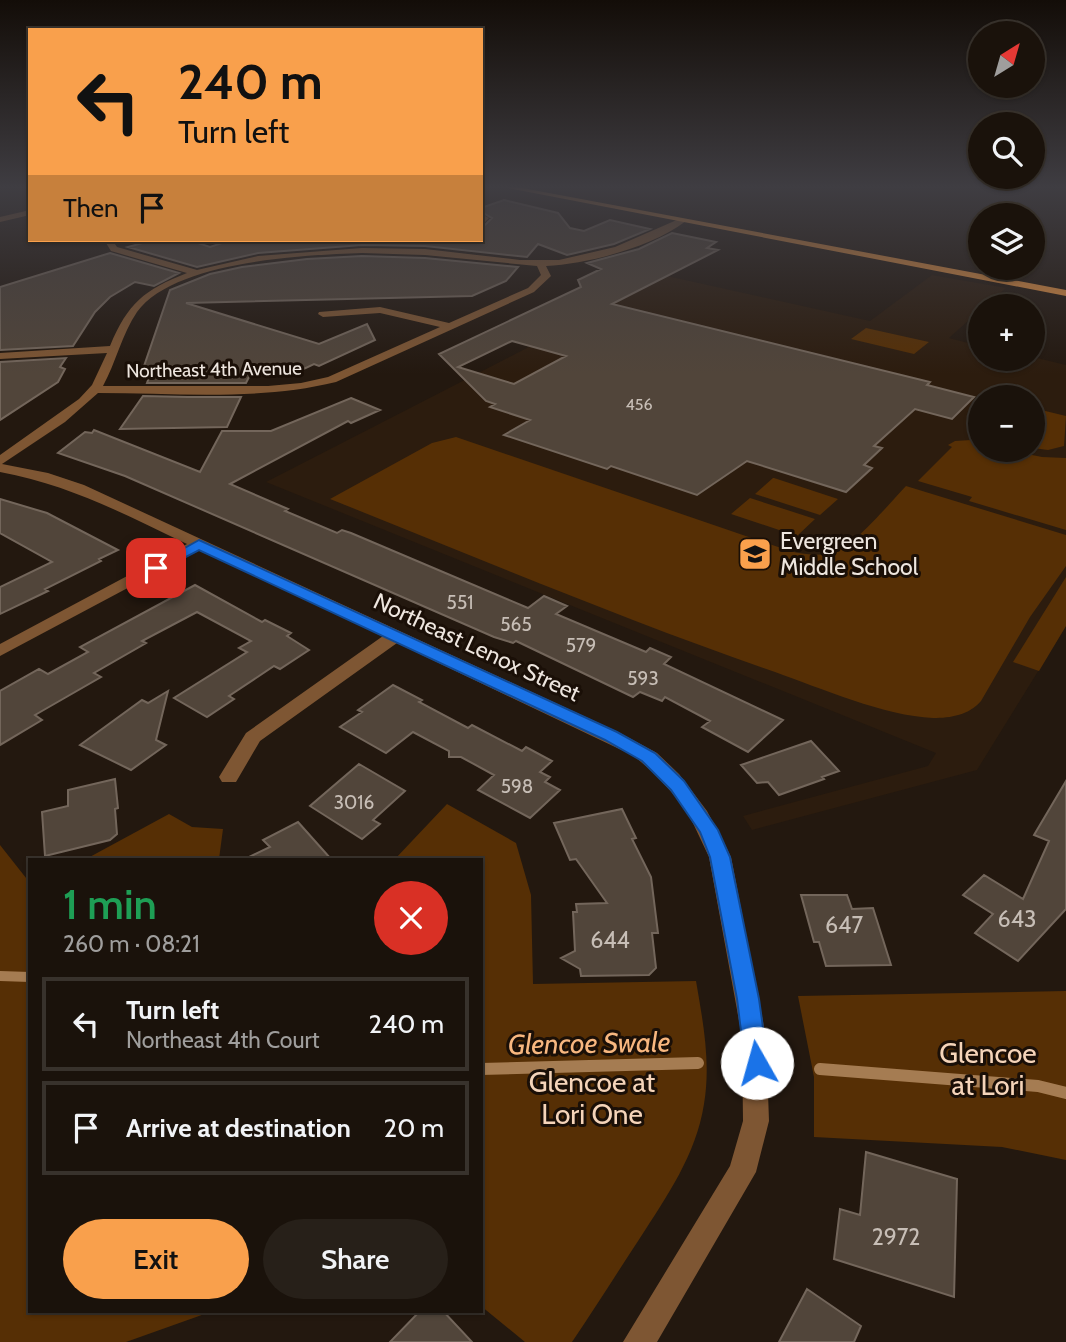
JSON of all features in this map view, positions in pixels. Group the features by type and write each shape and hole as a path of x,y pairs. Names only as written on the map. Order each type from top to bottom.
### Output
{"main road":[{"path":"835,250 1066,293"}],"street":[{"path":"116,250 197,273"},
{"path":"0,461 76,407 95,389 130,312 144,297 164,285 197,273 290,250"},
{"path":"321,250 426,252 501,263 541,264 577,261 621,250"},
{"path":"426,252 430,250"},
{"name":"Northeast 4th Avenue","path":"95,389 268,390 301,387 339,377 542,282 546,276 541,264"},
{"path":"323,314 380,310 450,327"},
{"path":"0,355 115,349"},
{"name":"Northeast Lenox Street","path":"0,468 43,476 79,488 611,736 649,757 677,786 709,830 720,857 754,1037 757,1121 750,1151 726,1200 639,1342"},
{"path":"0,651 199,544"},
{"path":"229,777 253,737 395,636"}],"shaded area":[{"name":"Evergreen Middle School","path":"932,275 1006,288 999,294 968,294 968,321 949,338 968,343 968,371 1045,371 1045,360 1066,365 1066,626 977,770 752,830 743,816 928,766 936,753 266,482 667,276 870,321"}],"green space":[{"path":"866,328 929,342 914,354 851,339"},
{"path":"1045,411 1066,416 1064,446 1045,450"},
{"path":"456,437 790,551 808,554 827,554 846,546 906,486 1066,535 1066,566 1030,617 976,706 959,715 940,718 894,712 832,693 663,631 330,499 432,443"},
{"path":"968,440 968,462 1045,462 1045,457 1066,458 1066,530 969,501 972,497 918,481 952,447 948,445 955,441"},
{"path":"773,478 838,499 820,515 755,494"},
{"path":"750,498 815,519 797,536 731,514"},
{"path":"1066,577 1066,626 1039,671 1013,662"},
{"name":"Glencoe at Lori One","path":"447,804 516,843 531,895 533,984 696,981 707,1073 704,1104 694,1141 670,1191 572,1342 525,1342 483,1308 483,858 396,858"},
{"path":"169,814 192,827 223,829 219,858 88,858"},
{"path":"0,845 28,880 28,1313 207,1313 126,1342 0,1342"},
{"name":"Glencoe at Lori","path":"1066,991 1066,1160 1002,1147 814,1137 814,1077 798,996"}],"building":[{"path":"137,250 302,250 258,253 197,267"},
{"path":"459,250 533,250 527,257"},
{"path":"553,250 590,250 567,255"},
{"path":"637,250 718,250 612,304 930,382 927,385 968,395 968,403 952,419 915,409 874,446 882,448 864,465 872,468 846,492 747,461 697,495 611,466 607,469 504,435 530,420 490,407 495,404 486,401 439,354 581,287 578,280 601,269 587,263","holes":["512,341 566,356 514,384 458,367"]},
{"path":"110,253 179,273 154,286 135,282 110,297 95,312 73,346 0,350 0,287"},
{"path":"362,256 425,258 518,267 506,281 472,296 186,303 319,344 367,324 375,340 319,366 314,364 293,374 250,375 246,383 147,383 151,372 142,372 170,290 210,274 242,267"},
{"path":"66,358 60,367 65,369 58,382 0,420 0,362"},
{"path":"143,396 241,397 227,427 120,429"},
{"path":"351,398 380,410 351,423 348,421 230,484 337,533 342,530 351,533 528,608 544,596 567,606 556,614 646,652 650,648 671,657 664,664 783,720 748,752 702,727 710,721 665,697 662,701 640,692 633,697 516,641 513,643 494,637 125,476 58,453 85,432 92,433 94,430 200,472 222,431 271,431"},
{"path":"0,499 47,513 118,550 45,589 48,591 0,614 0,587 52,562 0,533"},
{"path":"195,585 262,622 265,620 291,633 287,636 309,650 280,669 274,666 229,696 234,699 207,717 174,698 247,652 239,648 251,641 197,612 142,641 146,643 94,673 101,677 35,715 42,720 0,745 0,691 39,669 48,674 88,652 80,647"},
{"path":"393,685 468,728 472,725 522,751 526,747 552,761 540,772 550,777 545,782 560,790 530,818 478,790 494,775 461,757 449,757 449,751 413,732 386,753 340,727 362,712 358,710"},
{"path":"168,691 156,740 166,745 131,770 80,745 142,700 148,703"},
{"path":"811,741 839,771 779,795 768,782 757,783 741,765"},
{"path":"359,764 405,791 373,820 380,824 362,839 310,806"},
{"path":"115,779 117,834 110,840 45,856 42,812 68,806 68,790"},
{"path":"1066,781 1066,909 1018,961 975,933 993,914 963,895 984,875 1023,899 1049,841 1034,835"},
{"path":"622,809 636,838 632,839 651,877 658,933 652,933 656,968 649,975 581,976 580,969 561,958 575,951 573,912 577,912 576,904 607,903 576,859 570,860 554,823"},
{"path":"298,822 330,858 247,858 270,847 263,840"},
{"path":"801,895 847,895 852,909 873,908 891,965 826,966 819,942 814,942"},
{"path":"866,1152 957,1179 954,1297 834,1259 840,1209 860,1215"},
{"path":"807,1289 861,1326 854,1342 779,1342"},
{"path":"418,1313 445,1313 472,1342 390,1342"}],"waterway":[{"name":"Glencoe Swale","path":"0,976 28,977"},
{"name":"Glencoe Swale","path":"483,1069 698,1063"},
{"name":"Glencoe Swale","path":"820,1069 1038,1086 1066,1093"}],"place":[{"name":"Evergreen Middle School","path":"755,554"}],"route":[{"path":"156,568 199,544 611,736 649,757 677,786 709,830 720,857 748,999 757,1063"}]}
